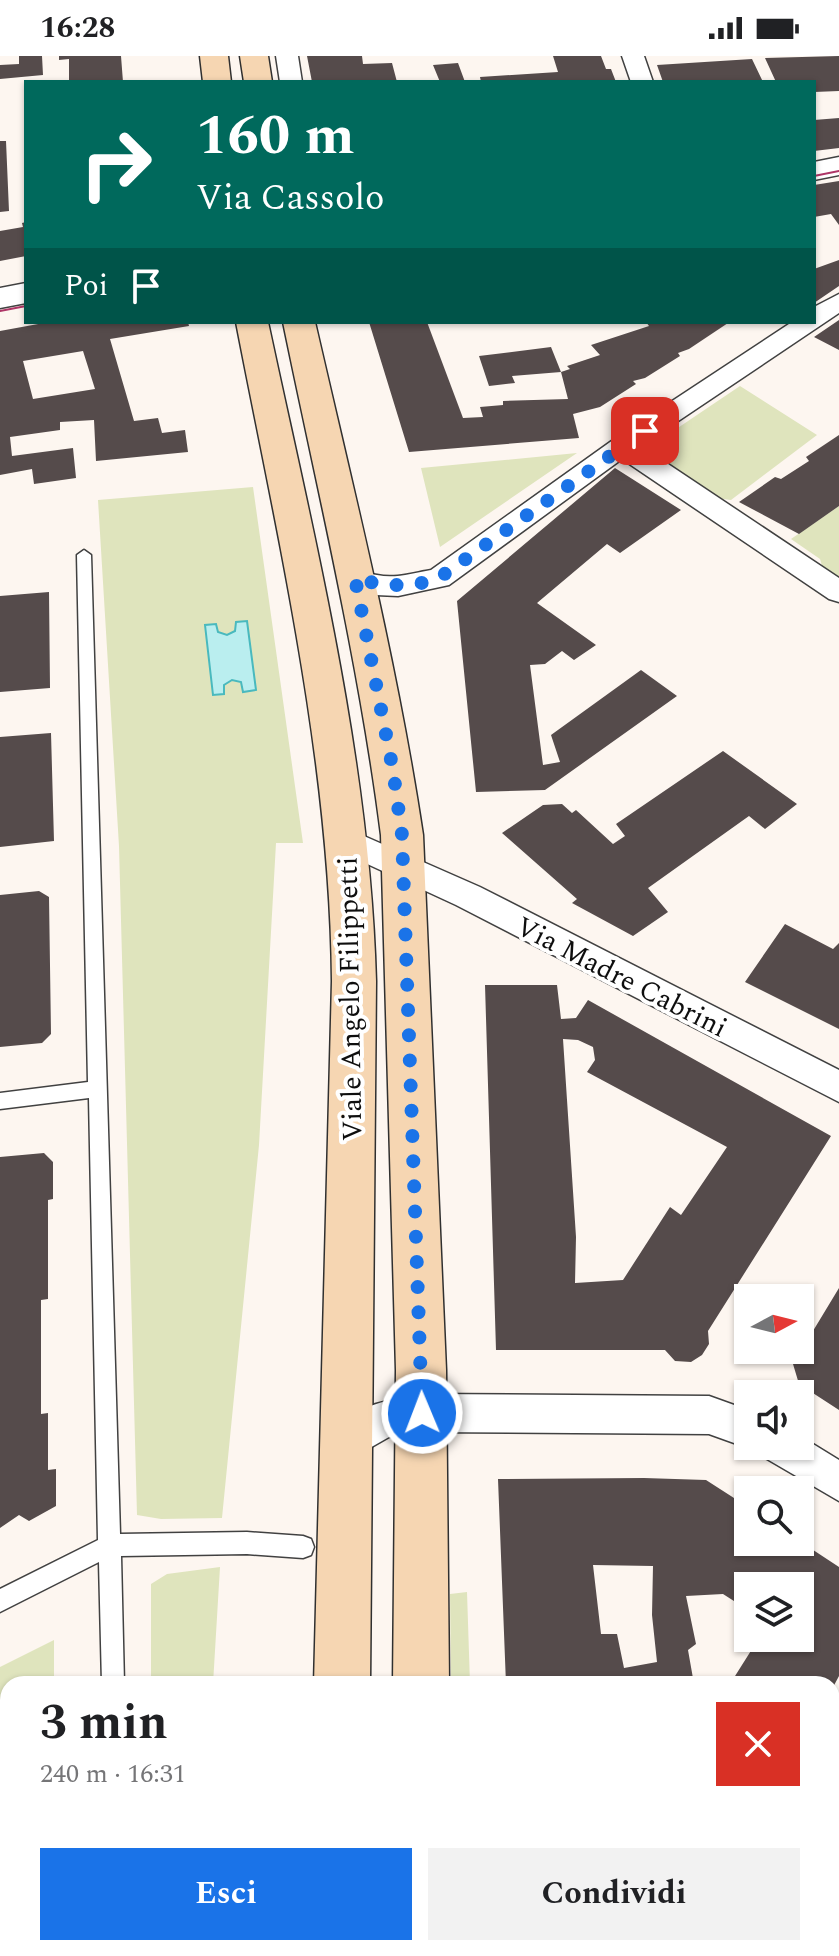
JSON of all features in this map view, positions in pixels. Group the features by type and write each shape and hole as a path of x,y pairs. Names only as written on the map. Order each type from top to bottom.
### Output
{"main road":[{"path":"254,56 258,80"},
{"name":"Viale Angelo Filippetti","path":"252,324 301,566 348,841 354,981 342,1676"},
{"name":"Viale Angelo Filippetti","path":"299,324 355,578 397,793 404,865 422,1413 421,1676"}],"street":[{"path":"287,56 291,80"},
{"path":"633,56 641,80"},
{"path":"816,171 839,166"},
{"path":"0,298 24,293"},
{"path":"816,317 839,302"},
{"path":"0,313 24,309"},
{"path":"355,578 376,585 398,586 439,578 622,446 806,324"},
{"path":"622,446 839,592"},
{"name":"Via Madre Cabrini","path":"348,841 404,865 839,1087"},
{"path":"347,1442 382,1420 422,1413 666,1413 709,1415 734,1424"},
{"path":"804,1460 839,1482"}],"lane":[{"path":"84,555 113,1676"},
{"path":"0,1101 98,1089"},
{"path":"0,1601 52,1572 111,1545 247,1543 303,1547"}],"green space":[{"path":"740,386 817,435 731,500 716,498 645,450"},
{"path":"577,453 440,547 421,468"},
{"path":"253,487 303,843 276,843 259,1145 222,1518 161,1519 137,1515 119,846 98,500"},
{"path":"839,506 839,582 824,572 820,559 791,539"},
{"path":"220,1567 213,1676 151,1676 151,1584 167,1574"},
{"path":"467,1592 470,1676 451,1676 450,1594"},
{"path":"54,1640 54,1676 0,1676 0,1667"}],"water":[{"path":"247,621 256,690 243,692 241,682 232,680 224,685 224,694 213,695 205,625 216,624 218,632 227,635 235,631 236,622"}],"building":[{"path":"19,56 42,56 43,75 0,79 0,65 19,64"},
{"path":"59,56 121,56 123,80 69,80 69,59 59,60"},
{"path":"307,56 362,56 363,64 392,63 396,80 312,80"},
{"path":"553,56 601,56 615,80 481,80 480,77 558,72"},
{"path":"839,56 839,91 816,92 816,80 775,80 765,58"},
{"path":"752,59 762,80 662,80 657,65"},
{"path":"458,63 464,80 439,80 433,65"},
{"path":"839,118 839,148 816,151 816,120"},
{"path":"0,141 6,141 9,211 0,212"},
{"path":"839,181 839,225 831,214 816,217 816,185"},
{"path":"24,222 24,256 0,261 0,231 23,227"},
{"path":"839,260 839,286 816,302 816,268"},
{"path":"839,320 839,350 814,337"},
{"path":"38,324 188,324 110,339 134,421 158,418 162,433 185,430 188,452 96,461 94,420 60,422 60,430 10,437 12,456 73,448 76,478 34,484 32,469 0,475 0,331","holes":["83,351 95,389 33,399 23,361"]},
{"path":"370,324 428,324 463,418 483,417 480,407 503,405 503,401 568,399 561,372 570,369 567,366 600,355 591,345 649,326 648,324 726,324 678,353 680,356 645,378 633,381 636,384 600,407 573,414 579,438 409,452"},
{"path":"551,347 561,372 512,376 515,383 489,386 479,356"},
{"path":"839,435 839,506 799,534 739,502 775,477 781,479 809,461 806,457"},
{"path":"615,468 681,510 620,553 607,544 537,603 596,645 574,660 562,651 545,664 530,665 543,765 560,762 551,735 641,670 677,696 545,790 476,792 457,601"},
{"path":"49,592 50,688 0,692 0,596"},
{"path":"51,733 54,841 0,847 0,737"},
{"path":"723,751 797,804 765,829 749,816 648,888 668,912 633,936 572,903 577,899 502,833 543,805 562,804 572,813 576,810 613,844 625,836 616,824"},
{"path":"39,891 49,897 51,1034 42,1043 0,1047 0,895"},
{"path":"785,924 833,949 839,943 839,1029 745,982"},
{"path":"485,985 557,985 561,1019 576,1018 588,1000 831,1136 738,1284 734,1284 734,1290 708,1331 709,1344 702,1355 691,1362 675,1361 665,1350 496,1350","holes":["563,1039 578,1040 593,1047 595,1060 587,1072 727,1147 681,1215 670,1207 623,1280 575,1283 576,1237"]},
{"path":"44,1153 53,1162 53,1199 48,1200 48,1299 41,1300 41,1414 48,1413 48,1470 56,1469 56,1506 29,1521 19,1515 0,1528 0,1157"},
{"path":"839,1288 839,1410 814,1394 814,1380 798,1380 793,1364 814,1364 814,1329"},
{"path":"498,1479 706,1480 734,1498 734,1556 814,1556 814,1551 839,1567 839,1676 735,1676 750,1652 814,1652 814,1572 734,1572 734,1601 723,1594 686,1596 696,1644 688,1650 693,1676 506,1676","holes":["593,1565 653,1566 652,1615 657,1662 624,1668 617,1634 601,1634"]}],"tram line":[{"path":"816,176 839,171"},
{"path":"0,311 24,306"}],"route":[{"path":"422,1413 402,835 393,770 355,578 376,585 398,586 439,578 645,431"}]}
